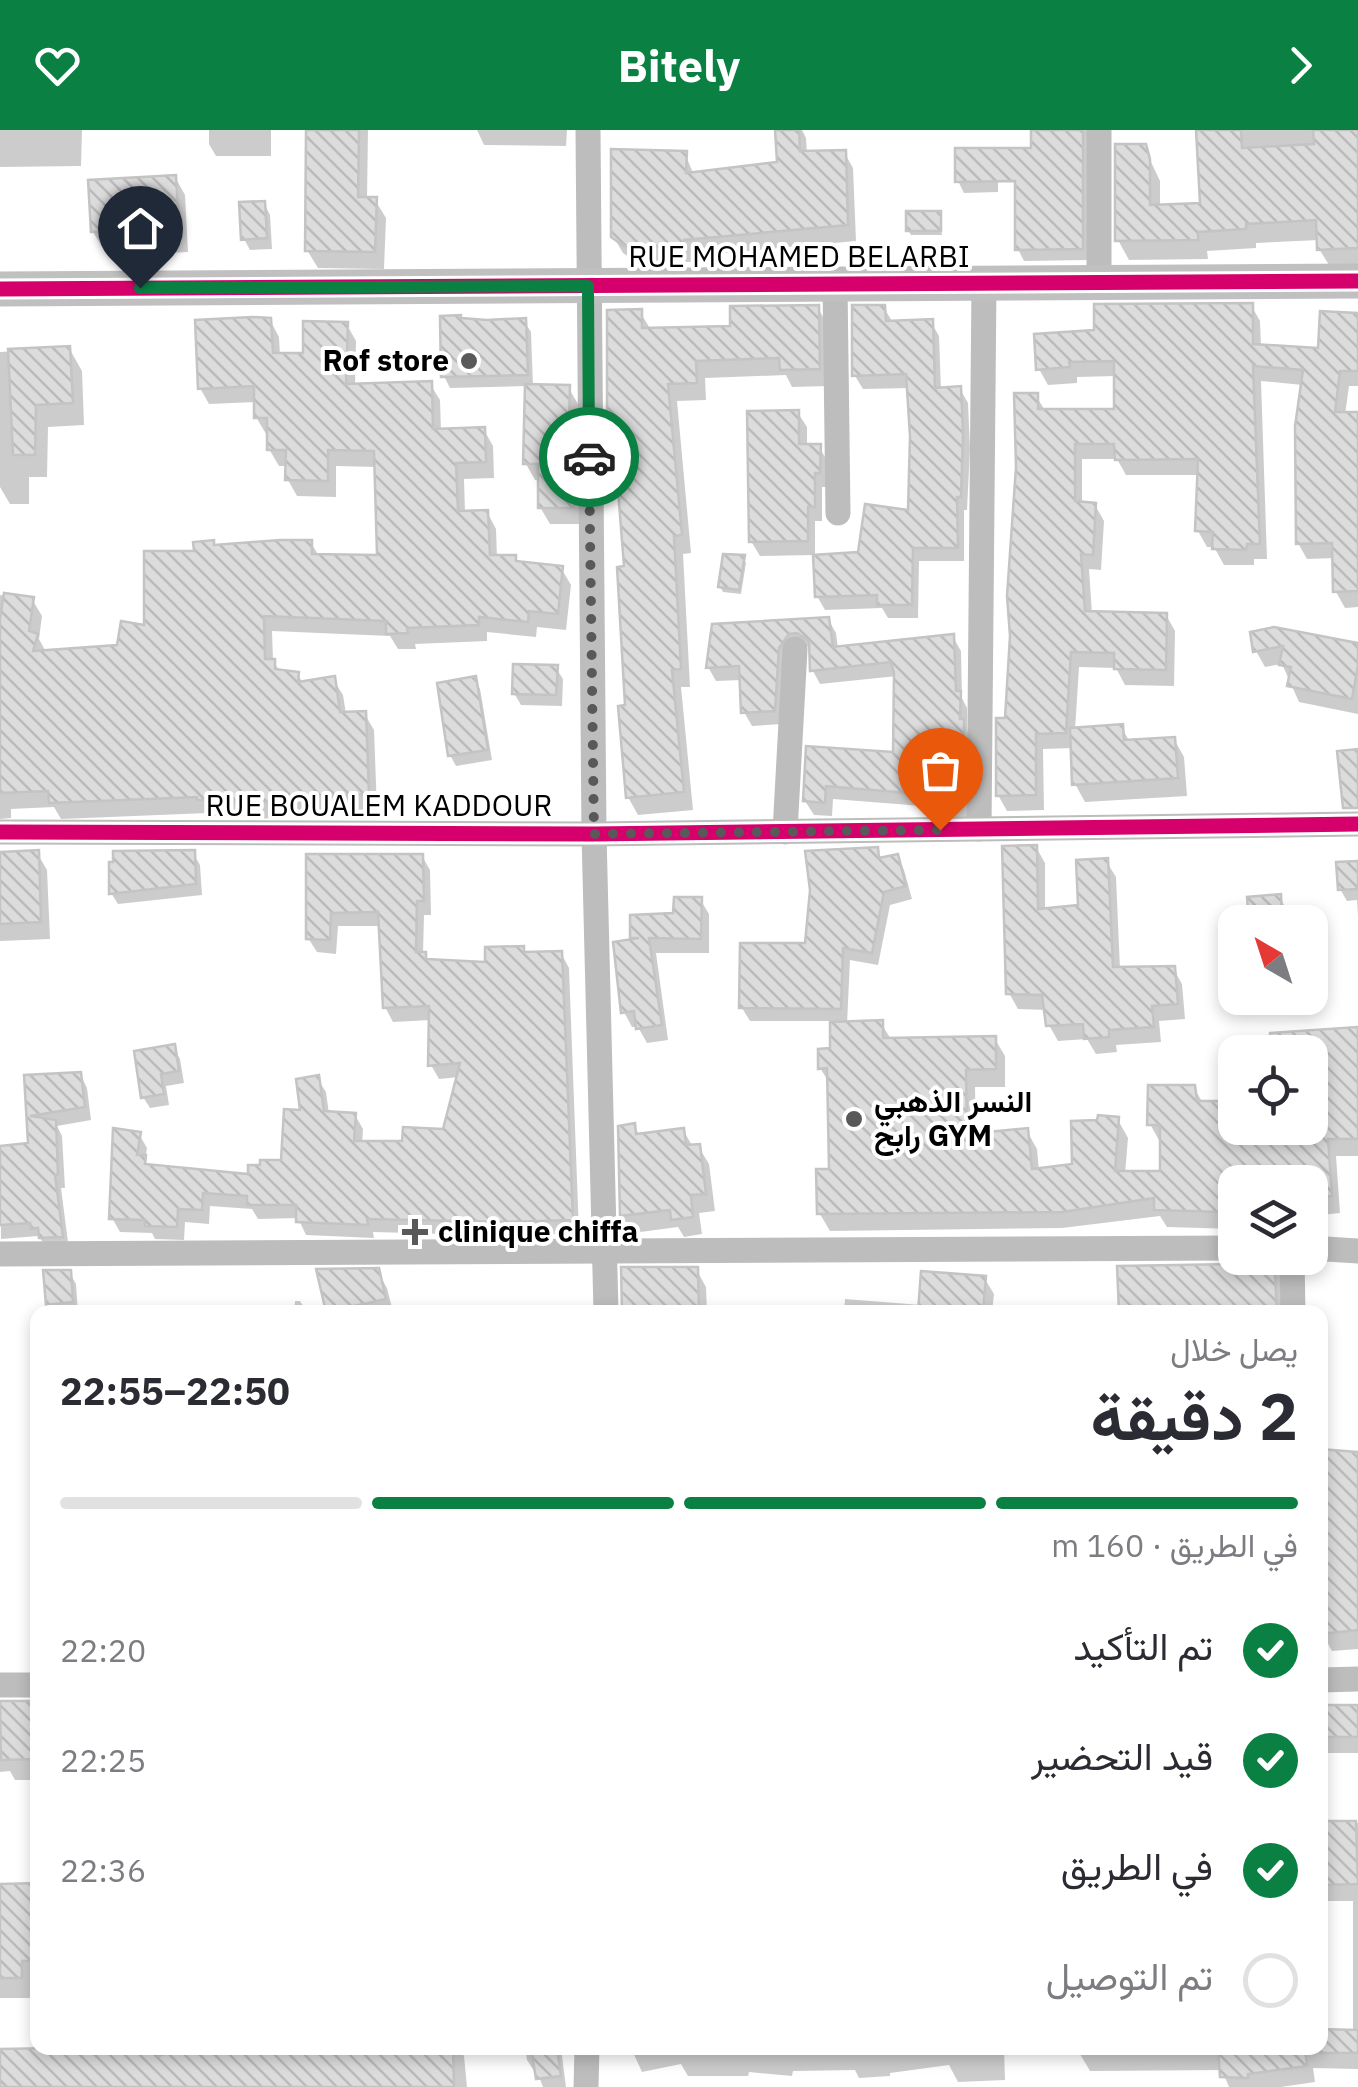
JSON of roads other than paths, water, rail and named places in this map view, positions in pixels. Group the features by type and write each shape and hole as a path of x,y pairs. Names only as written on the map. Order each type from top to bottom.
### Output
{"street":[{"path":"588,130 594,834 606,1305"},
{"path":"1099,130 1099,281"},
{"name":"RUE MOHAMED BELARBI","path":"0,289 1358,281"},
{"path":"979,829 984,283"},
{"path":"835,284 838,513"},
{"path":"785,832 795,649"},
{"name":"RUE BOUALEM KADDOUR","path":"0,832 594,834 1358,824"},
{"path":"0,1254 1218,1248"},
{"path":"1328,1249 1358,1251"},
{"path":"1292,1275 1293,1305"},
{"path":"1328,1680 1358,1680"},
{"path":"0,1685 30,1685"},
{"path":"586,2087 587,2055"}],"place":[{"name":"Rof store","path":"469,361"},
{"name":"النسر الذهبي رابح GYM","path":"854,1119"},
{"name":"clinique chiffa","path":"415,1232"}]}
